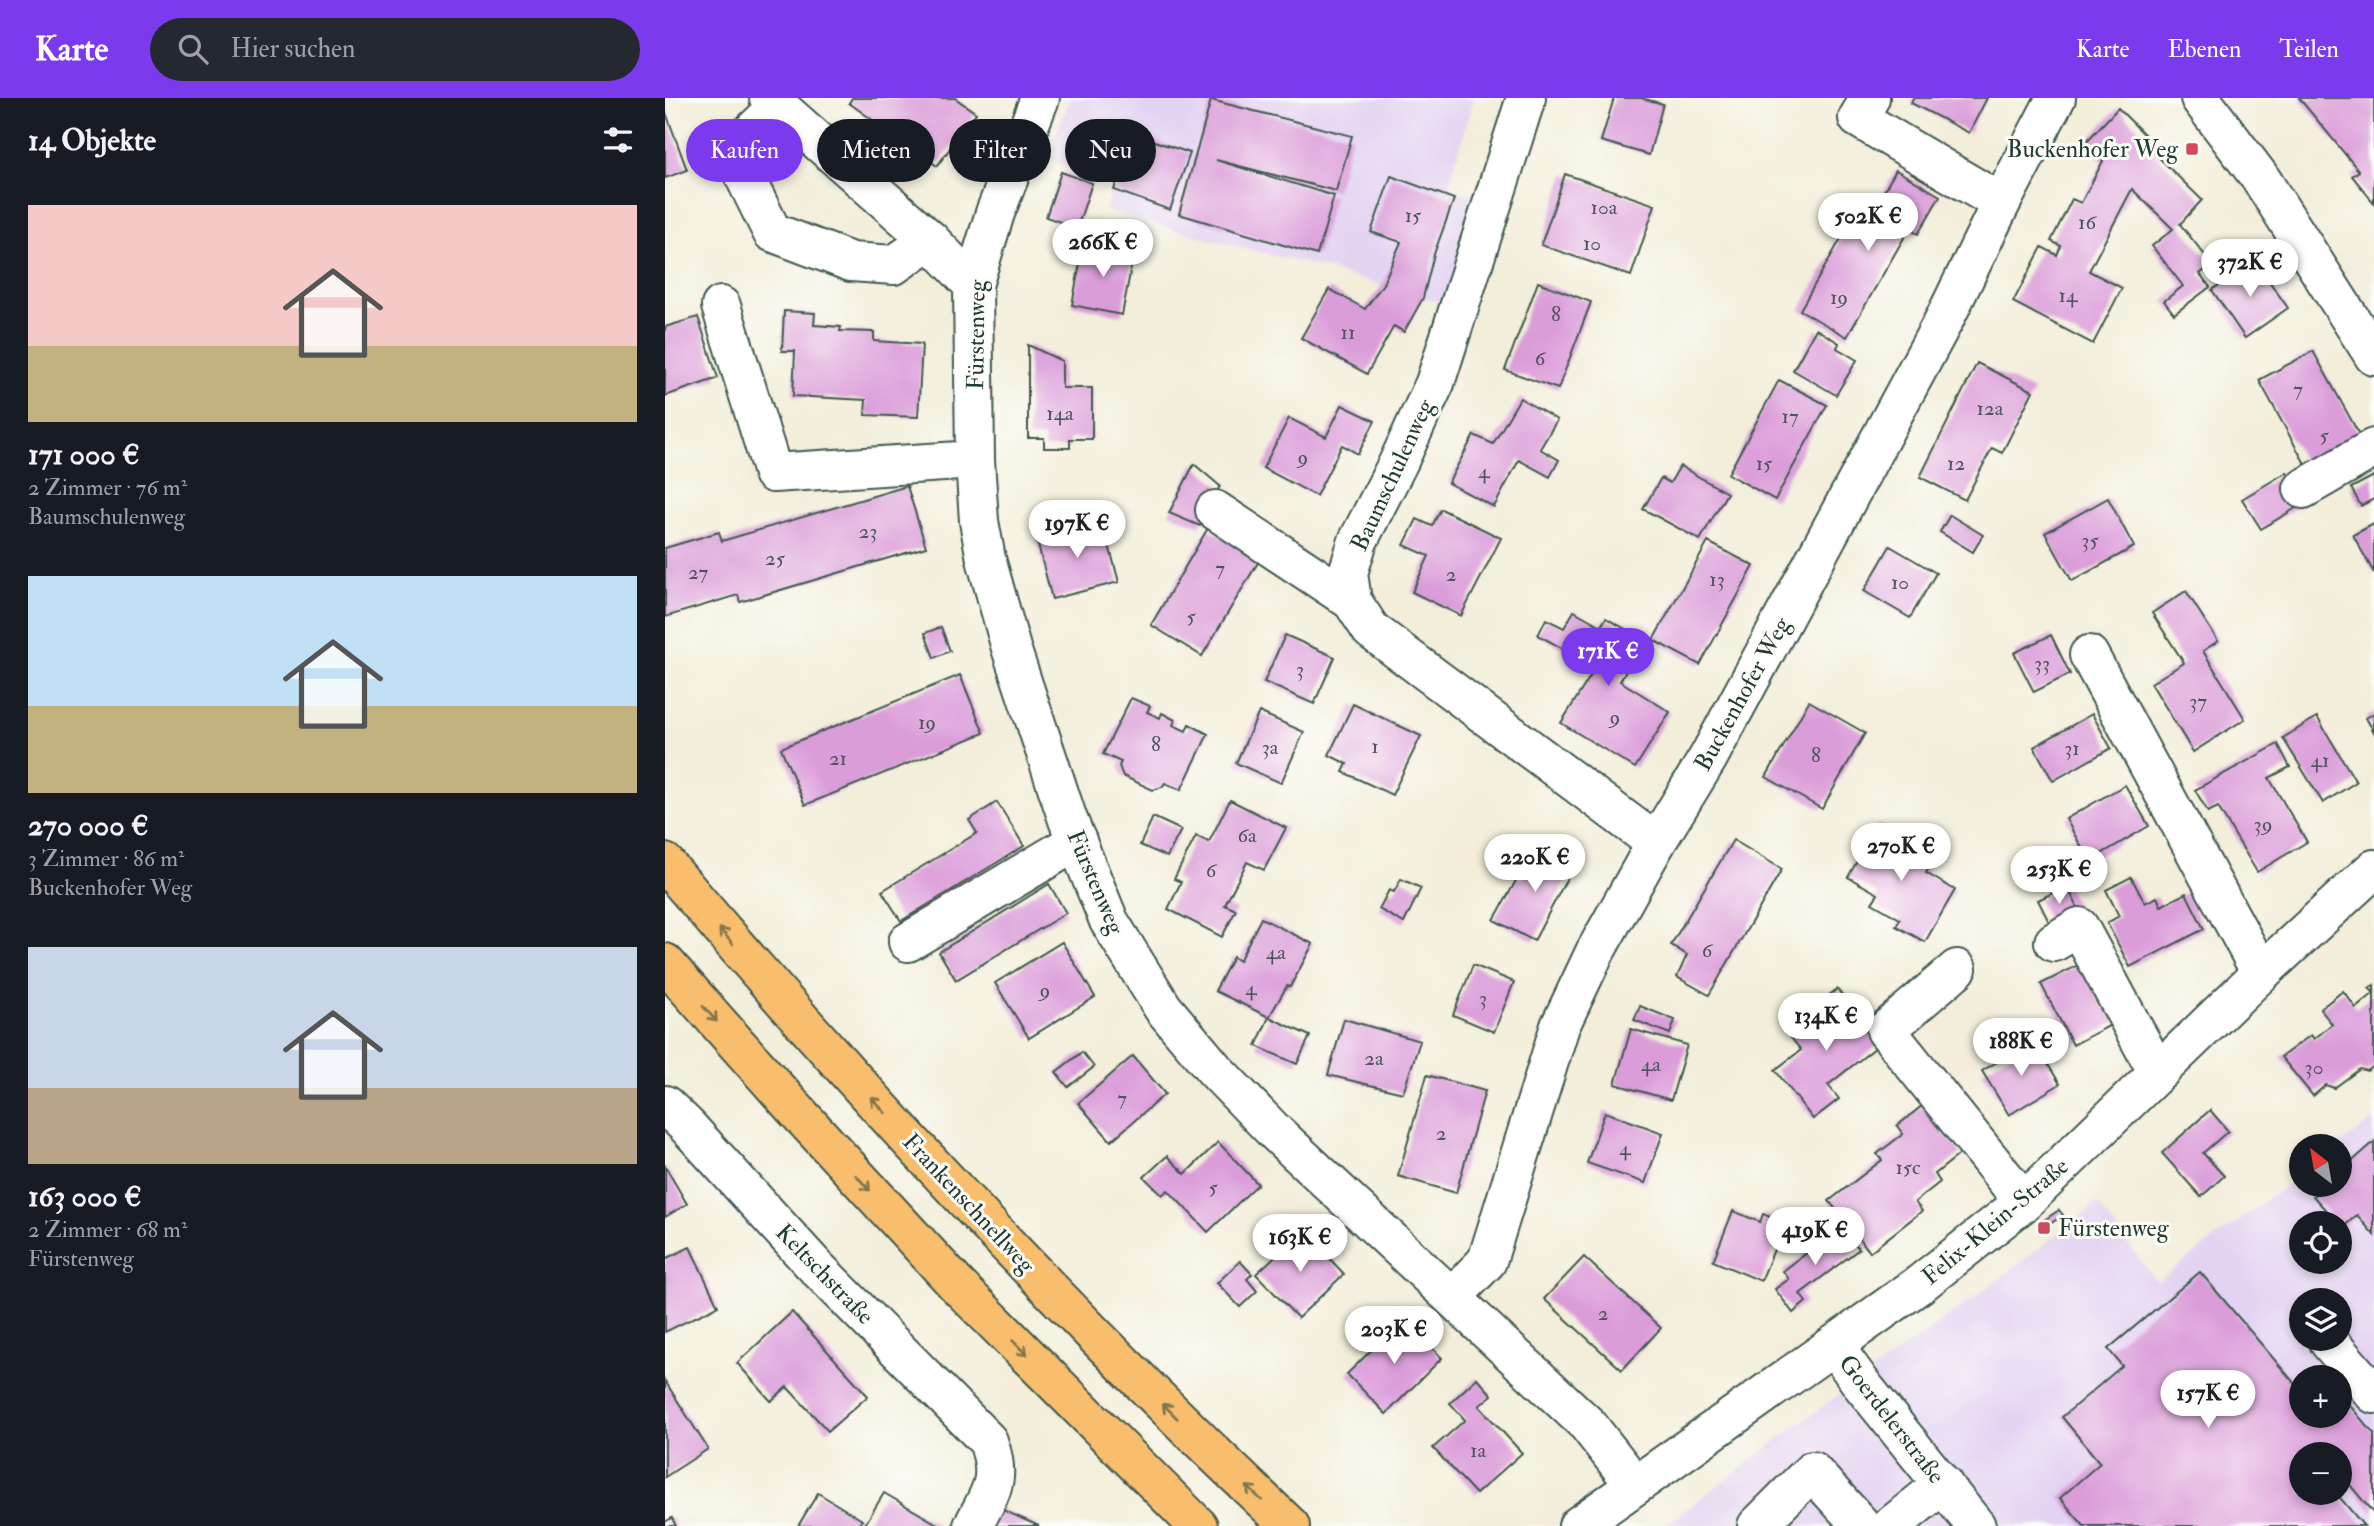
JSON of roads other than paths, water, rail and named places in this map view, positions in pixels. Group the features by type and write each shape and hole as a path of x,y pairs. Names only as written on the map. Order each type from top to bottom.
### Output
{"highway":[{"name":"Frankenschnellweg","path":"665,863 783,1003 963,1198 1097,1338 1219,1460 1290,1526"},
{"path":"665,963 957,1285 1198,1526"}],"street":[{"name":"Fürstenweg","path":"1040,98 995,213 973,285 975,460 979,522 986,559 1011,648 1077,841 1109,921 1172,1018 1215,1070 1272,1129 1588,1424 1635,1485"},
{"name":"Baumschulenweg","path":"1352,601 1348,573 1358,541 1436,383 1526,98"},
{"path":"1870,98 1858,117 2001,203"},
{"name":"Buckenhofer Weg","path":"1453,1296 1487,1261 1560,1026 1595,952 1656,843 1715,746 1945,318 2056,98"},
{"path":"2200,98 2362,313 2374,356"},
{"path":"930,240 894,265 851,262 772,232 732,151 774,102 930,240 973,285"},
{"path":"721,306 773,473 975,460"},
{"path":"2303,489 2374,448"},
{"path":"1215,510 1352,601 1371,630 1656,843"},
{"path":"2089,655 2261,973"},
{"path":"908,942 1077,841"},
{"name":"Felix-Klein-Straße","path":"1578,1526 1940,1270 2024,1202 2261,973 2374,869"},
{"path":"2054,942 2079,928 2148,1055 2160,1071"},
{"path":"1957,969 1886,1030 2024,1202"},
{"name":"Keltschstraße","path":"665,1105 813,1264 988,1441 994,1459 995,1481 974,1526"},
{"name":"Goerdelerstraße","path":"1834,1346 1976,1526"},
{"path":"2337,1351 2374,1394"},
{"path":"1757,1526 1812,1471 1862,1526"},
{"path":"1891,1526 1943,1484"}],"place":[{"name":"Buckenhofer Weg","path":"2192,149"},
{"name":"Fürstenweg","path":"2044,1228"}]}
